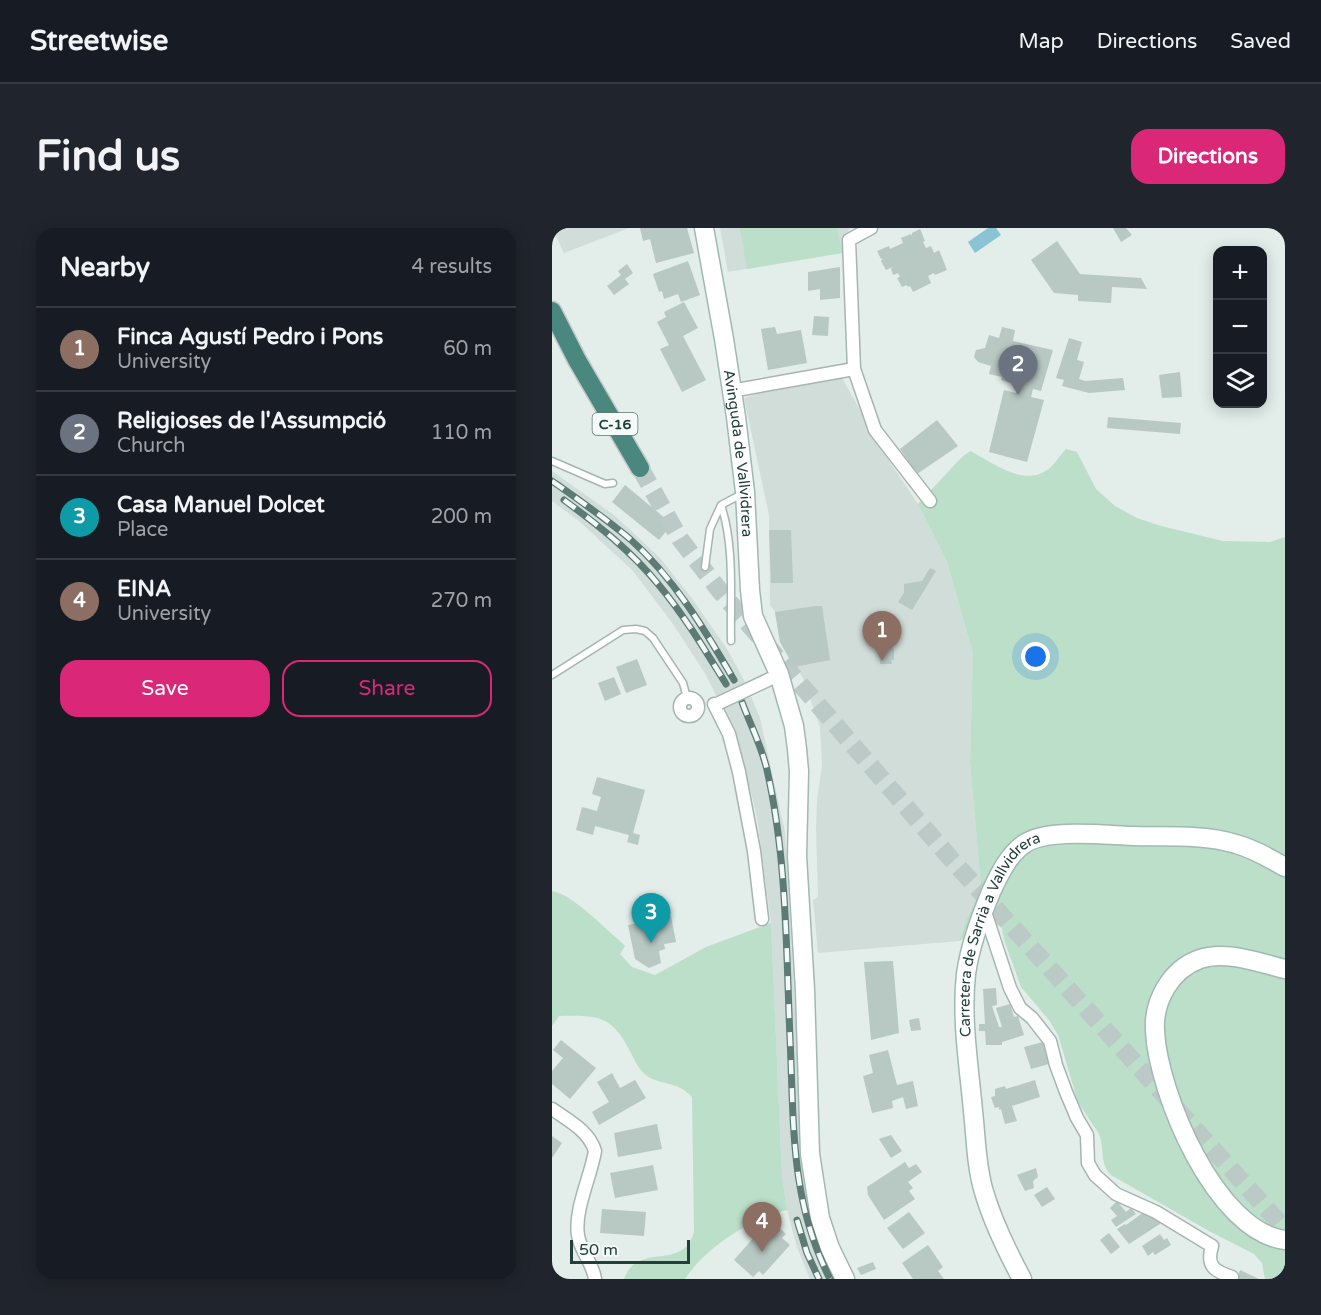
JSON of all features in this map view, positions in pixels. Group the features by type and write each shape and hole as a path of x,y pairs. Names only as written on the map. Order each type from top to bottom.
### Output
{"highway":[{"name":"C-16","path":"552,311 577,360 640,468"}],"main road":[{"name":"Avinguda de Vallvidrera","path":"704,228 724,339 745,492 753,616 775,676"},
{"path":"775,676 794,726 800,771 797,856 805,990 810,1154 820,1218 830,1248 845,1279"},
{"name":"Carretera de Sarrià a Vallvidrera","path":"1022,1279 999,1235 983,1190 965,1023 966,976 973,941 984,908 1015,852 1025,843 1045,835 1179,837 1218,840 1250,849 1285,867"},
{"path":"1285,969 1227,957 1199,959 1179,971 1167,986 1157,1008 1155,1031 1160,1062 1179,1123 1195,1157 1240,1218 1260,1233 1285,1240"}],"street":[{"path":"871,228 849,240 854,369 875,430 930,501"},
{"path":"731,391 854,369"},
{"path":"687,698 693,699 698,705 716,704 775,676"},
{"path":"716,704 729,734 740,772 754,851 762,919"},
{"path":"984,908 1010,988 1020,1008 1032,1018 1050,1041 1066,1092 1087,1135 1088,1163 1095,1175 1116,1194 1156,1212 1212,1246 1209,1256 1214,1269 1232,1277"},
{"path":"552,1109 585,1132 596,1151 578,1218 577,1232 580,1245 594,1270 595,1279"}],"lane":[{"path":"552,461 605,484 613,483"},
{"path":"705,567 710,529 721,505 745,492"},
{"path":"721,505 726,519 731,642"},
{"path":"552,675 624,630 636,629 645,631 652,638 683,683 687,698"}],"shaded area":[{"path":"552,228 629,228 564,253"},
{"path":"720,228 850,228 844,237 842,253 728,272"},
{"path":"842,378 885,455 918,504 947,562 973,654 970,763 981,887 959,941 818,953 813,900 818,897 816,827 822,766 820,727 803,678 780,642 775,612 770,605 769,515 744,398"},
{"path":"552,471 614,515 660,558 691,597 727,649 744,680 760,718 785,832 801,1113 836,1279 810,1279 797,1247 787,1210 782,1175 771,923 757,817 744,764 728,720 706,675 673,624 633,571 579,521 552,501"}],"green space":[{"path":"740,228 837,228 842,253 747,269"},
{"path":"1066,449 1077,452 1096,489 1115,506 1137,518 1223,541 1270,542 1285,537 1285,1279 1265,1279 1262,1263 1254,1254 1111,1175 1105,1166 1099,1134 1078,1102 1058,1035 1049,1020 1021,987 1004,940 1001,924 959,941 981,887 970,763 973,654 947,562 918,504 970,451 1009,472 1031,476 1051,467"},
{"path":"552,891 578,904 619,940 625,946 620,954 632,967 655,975 706,947 771,923 782,1175 787,1210 759,1220 730,1236 704,1256 685,1279 624,1279 631,1267 640,1261 680,1251 688,1244 694,1232 692,1097 680,1088 644,1074 624,1040 610,1024 594,1017 559,1016 552,1026"}],"water":[{"path":"988,228 996,228 1001,235 975,253 968,242"}],"building":[{"path":"640,228 687,228 694,253 656,263 650,239 643,241"},
{"path":"1113,228 1126,228 1132,235 1121,242"},
{"path":"920,229 926,248 931,246 934,253 939,250 947,270 928,276 931,283 913,292 910,286 902,287 897,278 900,277 898,273 893,275 891,269 893,267 886,270 881,261 883,258 881,259 877,251 889,246 890,249 903,243 901,238 911,234 912,236 912,233"},
{"path":"1057,241 1080,274 1141,278 1147,289 1112,287 1111,303 1078,301 1078,295 1054,293 1031,260"},
{"path":"688,261 700,295 681,302 678,294 664,299 653,274"},
{"path":"627,264 633,273 625,279 629,284 614,295 607,286 621,275 618,271"},
{"path":"840,267 840,298 820,300 820,289 808,291 808,272"},
{"path":"684,302 698,328 683,336 706,380 682,392 660,349 669,345 657,322 666,317 664,312"},
{"path":"814,316 829,317 828,336 812,335"},
{"path":"775,327 777,334 801,330 807,363 768,370 761,329"},
{"path":"1002,327 1015,330 1013,341 1053,350 1041,391 1033,389 1031,397 1044,400 1027,462 989,452 1004,390 1016,393 1018,385 1001,380 1002,377 989,374 991,366 978,362 974,357 976,350 985,348 989,335 999,338"},
{"path":"1069,338 1082,342 1077,360 1084,362 1079,379 1085,381 1123,378 1125,390 1089,393 1062,386 1064,380 1056,378"},
{"path":"1180,372 1182,397 1162,398 1159,375"},
{"path":"1108,417 1181,423 1180,434 1107,428"},
{"path":"937,420 958,446 917,474 900,449"},
{"path":"625,485 672,524 659,540 612,502"},
{"path":"769,530 791,530 793,583 771,583"},
{"path":"930,568 936,571 912,610 898,602 904,593 904,584 922,581"},
{"path":"822,606 830,660 794,667 780,642 775,612"},
{"path":"883,644 889,644 894,649 892,664 880,664 879,649"},
{"path":"637,659 647,685 626,693 616,667"},
{"path":"614,677 621,694 605,701 598,683"},
{"path":"597,777 645,790 633,833 640,835 638,845 627,842 629,835 595,826 593,835 576,830 582,807 597,811 601,797 592,794"},
{"path":"671,916 676,942 664,944 665,949 659,951 661,963 649,968 635,959 628,925"},
{"path":"893,961 899,1033 871,1040 864,962"},
{"path":"996,988 997,1005 992,1006 999,1027 1002,1027 996,1008 1010,1004 1014,1017 1018,1016 1024,1035 1002,1042 1002,1045 986,1045 985,1031 979,1031 979,1024 985,1024 983,989"},
{"path":"919,1018 921,1030 911,1031 909,1020"},
{"path":"561,1040 596,1068 570,1099 552,1084 552,1071 563,1058 553,1050"},
{"path":"1043,1042 1049,1064 1031,1069 1024,1047"},
{"path":"888,1050 897,1085 913,1081 918,1106 906,1109 903,1097 892,1101 893,1108 872,1113 863,1076 873,1073 869,1055"},
{"path":"612,1073 620,1088 635,1080 646,1098 599,1125 592,1112 609,1102 597,1082"},
{"path":"1035,1080 1040,1097 1012,1106 1017,1121 1005,1124 1001,1109 995,1108 991,1097 995,1096 995,1089 1005,1086 1006,1089"},
{"path":"657,1124 662,1149 618,1157 614,1133"},
{"path":"891,1135 902,1151 891,1158 879,1139"},
{"path":"552,1136 562,1143 552,1158"},
{"path":"905,1162 909,1168 916,1164 922,1172 908,1182 913,1188 909,1191 915,1199 884,1220 868,1195 867,1187"},
{"path":"653,1165 658,1190 615,1198 610,1173"},
{"path":"1036,1168 1038,1177 1033,1181 1034,1188 1025,1191 1017,1175"},
{"path":"1047,1187 1055,1199 1042,1207 1034,1195"},
{"path":"1117,1201 1126,1212 1131,1208 1136,1214 1116,1227 1111,1220 1117,1216 1110,1208"},
{"path":"602,1209 646,1212 644,1236 600,1233"},
{"path":"909,1212 925,1233 903,1249 887,1228"},
{"path":"1144,1212 1163,1222 1129,1244 1117,1229"},
{"path":"770,1219 786,1234 782,1238 790,1245 763,1275 759,1271 753,1277 734,1260"},
{"path":"1109,1233 1120,1247 1111,1254 1100,1240"},
{"path":"1160,1234 1164,1240 1167,1238 1171,1245 1155,1255 1153,1252 1148,1256 1142,1246"},
{"path":"928,1245 943,1267 938,1271 944,1279 913,1279 902,1263"},
{"path":"873,1262 876,1269 861,1275 857,1268"},
{"path":"1240,1270 1259,1279 1237,1279"}],"tunnel":[{"path":"640,468 680,539 720,591 951,859 1285,1229"}],"railway":[{"path":"552,481 630,539 661,570 688,605 734,680"},
{"path":"564,500 614,539 648,572 685,620 726,684"},
{"path":"742,702 765,761 774,803 785,904 796,1162 807,1220 830,1279"},
{"path":"797,1220 807,1253 819,1279"}],"place":[{"name":"Religioses de l'Assumpció","path":"1018,395"},
{"name":"Finca Agustí Pedro i Pons","path":"882,661"},
{"name":"Casa Manuel Dolcet","path":"651,943"},
{"name":"EINA","path":"762,1252"}]}
